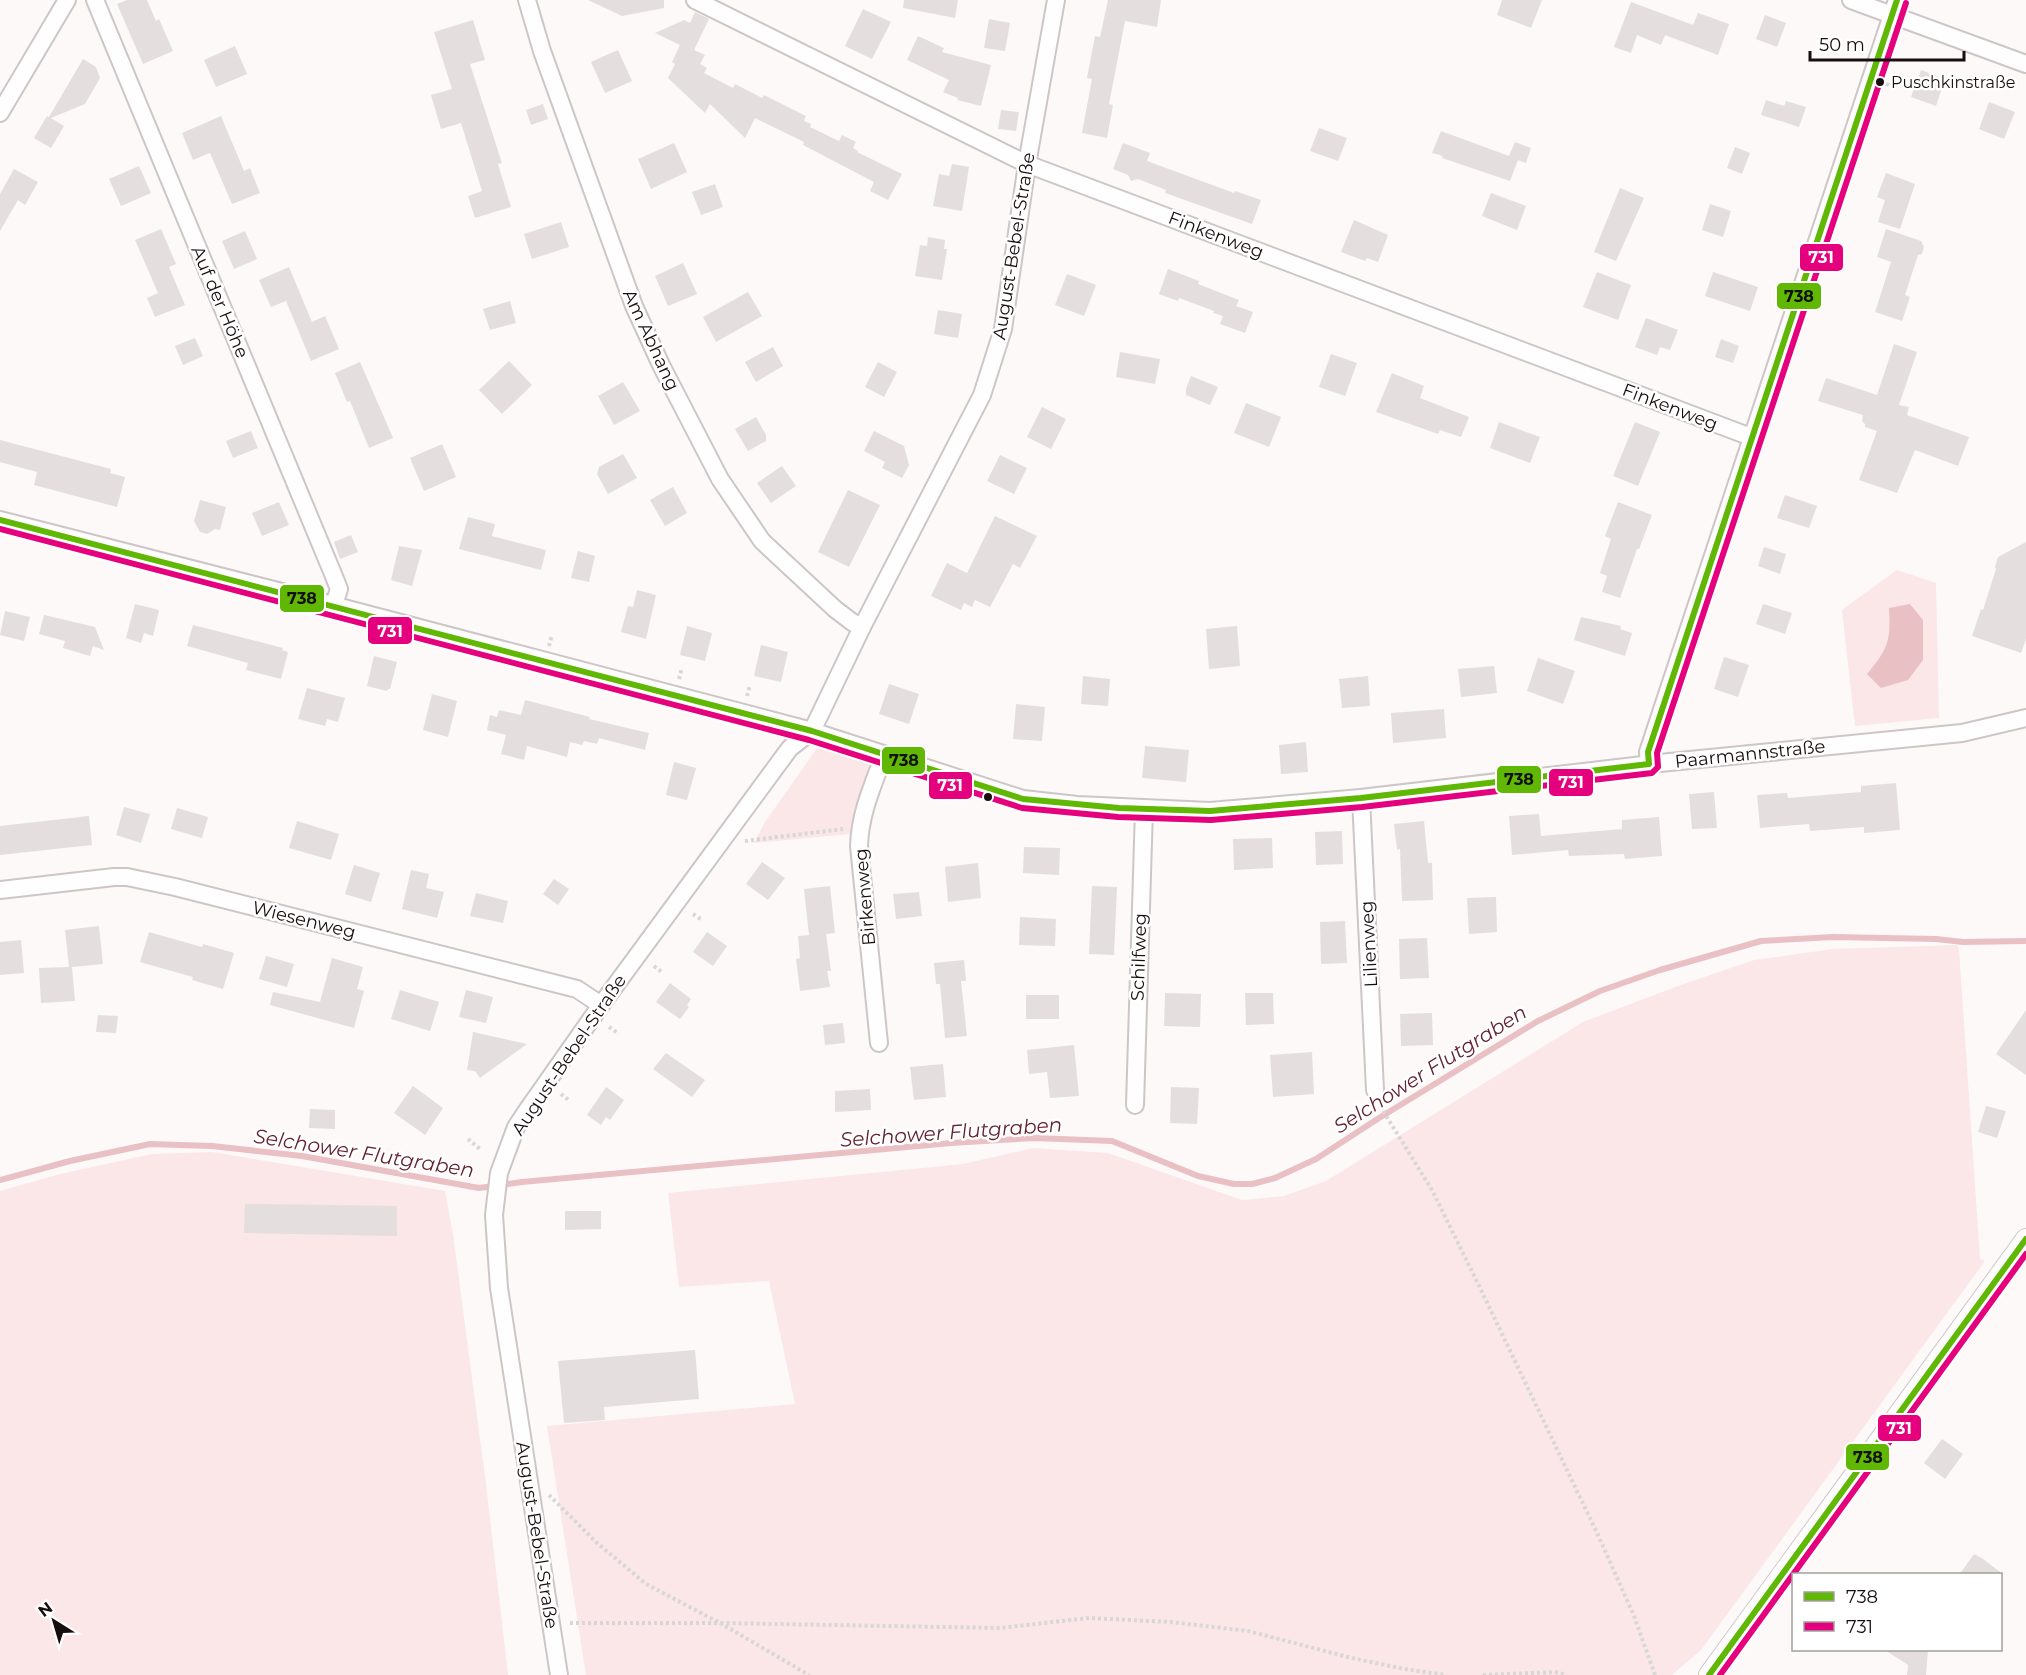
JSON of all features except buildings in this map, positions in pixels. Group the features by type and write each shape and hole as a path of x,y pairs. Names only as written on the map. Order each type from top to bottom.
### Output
{"street":[{"name":"Auf der Höhe","path":"95,0 339,589 334,605"},
{"name":"Am Abhang","path":"527,0 542,51 621,274 661,365 710,460 723,484 762,541 835,609 862,627"},
{"name":"Finkenweg","path":"694,0 1027,164 1751,436"},
{"name":"August-Bebel-Straße","path":"559,1675 499,1288 494,1215 502,1163 516,1127 601,1005 789,748 812,731 862,627 982,395 1003,329 1027,164 1056,0"},
{"path":"1851,0 1895,8 2026,64"},
{"path":"0,113 65,1"},
{"path":"1648,764 1648,752 1751,436 1895,8"},
{"name":"Paarmannstraße","path":"0,520 812,731 1023,800 1144,809 1210,811 1360,798 1648,764 1962,733 2026,718"},
{"name":"Birkenweg","path":"879,1043 859,846 863,810 884,755"},
{"name":"Lilienweg","path":"1360,798 1375,1090"},
{"name":"Schilfweg","path":"1135,1105 1144,809"},
{"name":"Wiesenweg","path":"0,890 105,878 134,879 577,989 601,1005"},
{"path":"1709,1675 2026,1239"}],"path":[{"path":"745,841 860,827"},
{"path":"693,914 702,920"},
{"path":"654,966 663,973"},
{"path":"609,1027 619,1034"},
{"path":"1375,1090 1375,1097 1432,1190 1598,1535 1634,1616 1655,1675"},
{"path":"561,1094 570,1101"},
{"path":"468,1139 480,1149"},
{"path":"548,1494 596,1542 646,1584 720,1623 809,1675"},
{"path":"570,1623 1000,1628 1089,1618 1170,1622 1248,1631 1352,1658 1446,1675"},
{"path":"1419,1675 1425,1672"},
{"path":"1483,1675 1555,1672 1567,1675"}],"shaded area":[{"path":"1897,570 1936,583 1939,718 1855,726 1842,610"},
{"path":"1910,604 1923,620 1923,660 1908,680 1881,688 1867,674 1880,658 1887,644 1889,608"},
{"path":"818,747 868,758 869,765 851,834 754,843 765,822"},
{"path":"1957,945 1980,1259 1985,1261 1701,1650 1672,1675 586,1675 547,1426 795,1404 769,1281 679,1287 668,1193 963,1164 1033,1148 1108,1153 1242,1200 1284,1196 1326,1181 1583,1022 1678,986 1754,960 1833,949"},
{"path":"212,1152 445,1191 453,1234 486,1484 508,1675 0,1675 0,1191 60,1174 152,1154"}],"waterway":[{"name":"Selchower Flutgraben","path":"0,1180 70,1161 150,1144 212,1146 302,1156 479,1188 522,1182 951,1143 1034,1138 1112,1141 1198,1176 1234,1184 1252,1184 1275,1178 1316,1159 1538,1021 1600,991 1660,970 1761,941 1833,937 1936,939 1963,942 2026,941"}],"transit line":[{"name":"738","path":"0,520 812,731 1023,799 1119,808 1210,811 1361,798 1649,764 1648,752 1897,0"},
{"name":"731","path":"0,529 809,740 1022,808 1118,817 1211,820 1362,807 1652,773 1658,767 1657,753 1906,3"},
{"name":"738","path":"1709,1675 2026,1239"},
{"name":"731","path":"1794,1573 2026,1254"},
{"name":"731","path":"1720,1675 1792,1576"}],"place":[{"name":"Puschkinstraße","path":"1880,82"}]}
